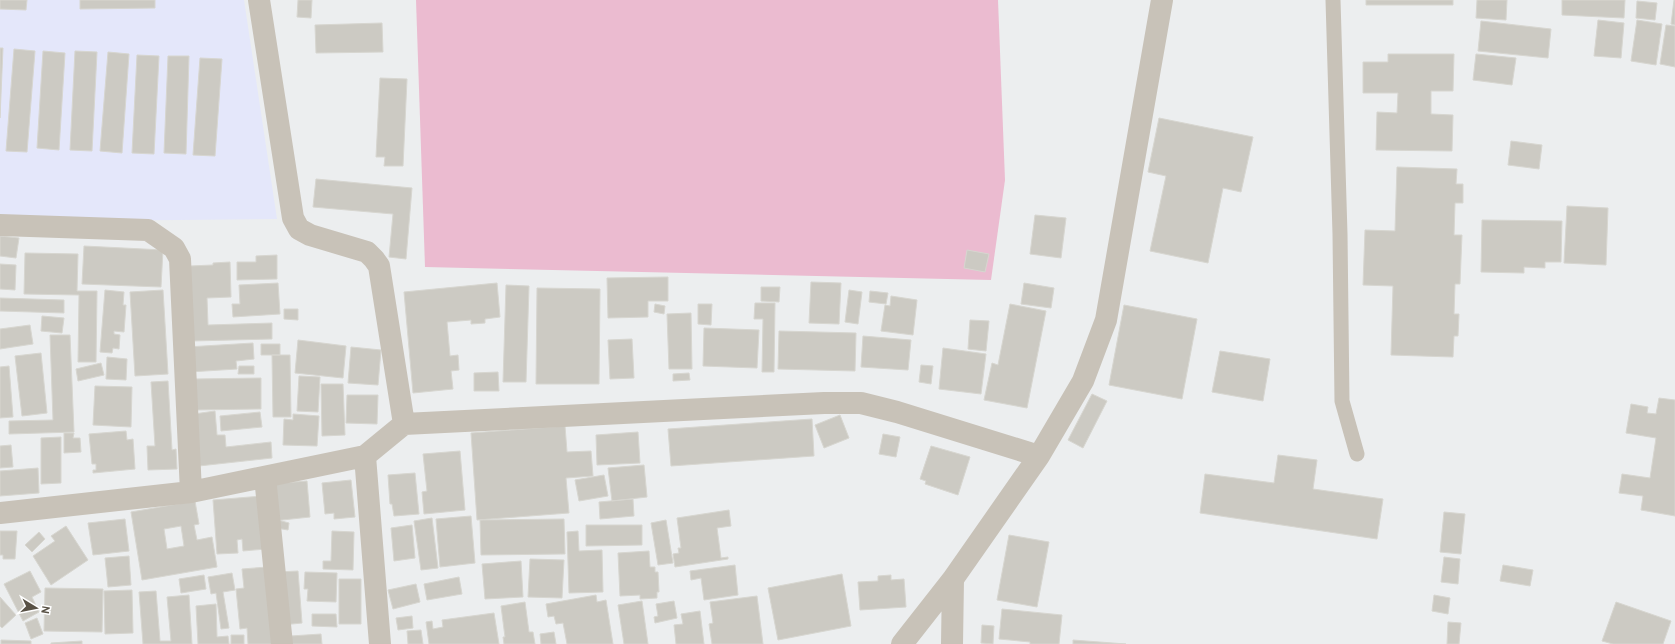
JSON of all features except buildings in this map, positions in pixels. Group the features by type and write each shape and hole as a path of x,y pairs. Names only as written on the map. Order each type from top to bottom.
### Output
{"street":[{"path":"259,0 293,218 299,229 310,235 367,252 379,266 404,424"},
{"path":"902,644 953,579 1039,456 1082,381 1106,320 1162,0"},
{"path":"0,225 148,230 174,248 180,259 191,492"},
{"path":"0,513 191,492 365,456 404,424 824,402 861,404 896,412 1039,456"},
{"path":"365,456 380,644"},
{"path":"264,476 282,644"},
{"path":"952,644 953,579"}],"lane":[{"path":"1333,0 1340,234 1342,401 1357,454"}],"shaded area":[{"path":"0,0 244,0 277,219 71,221 0,215"},
{"path":"416,0 998,0 1005,180 991,280 425,267"}]}
